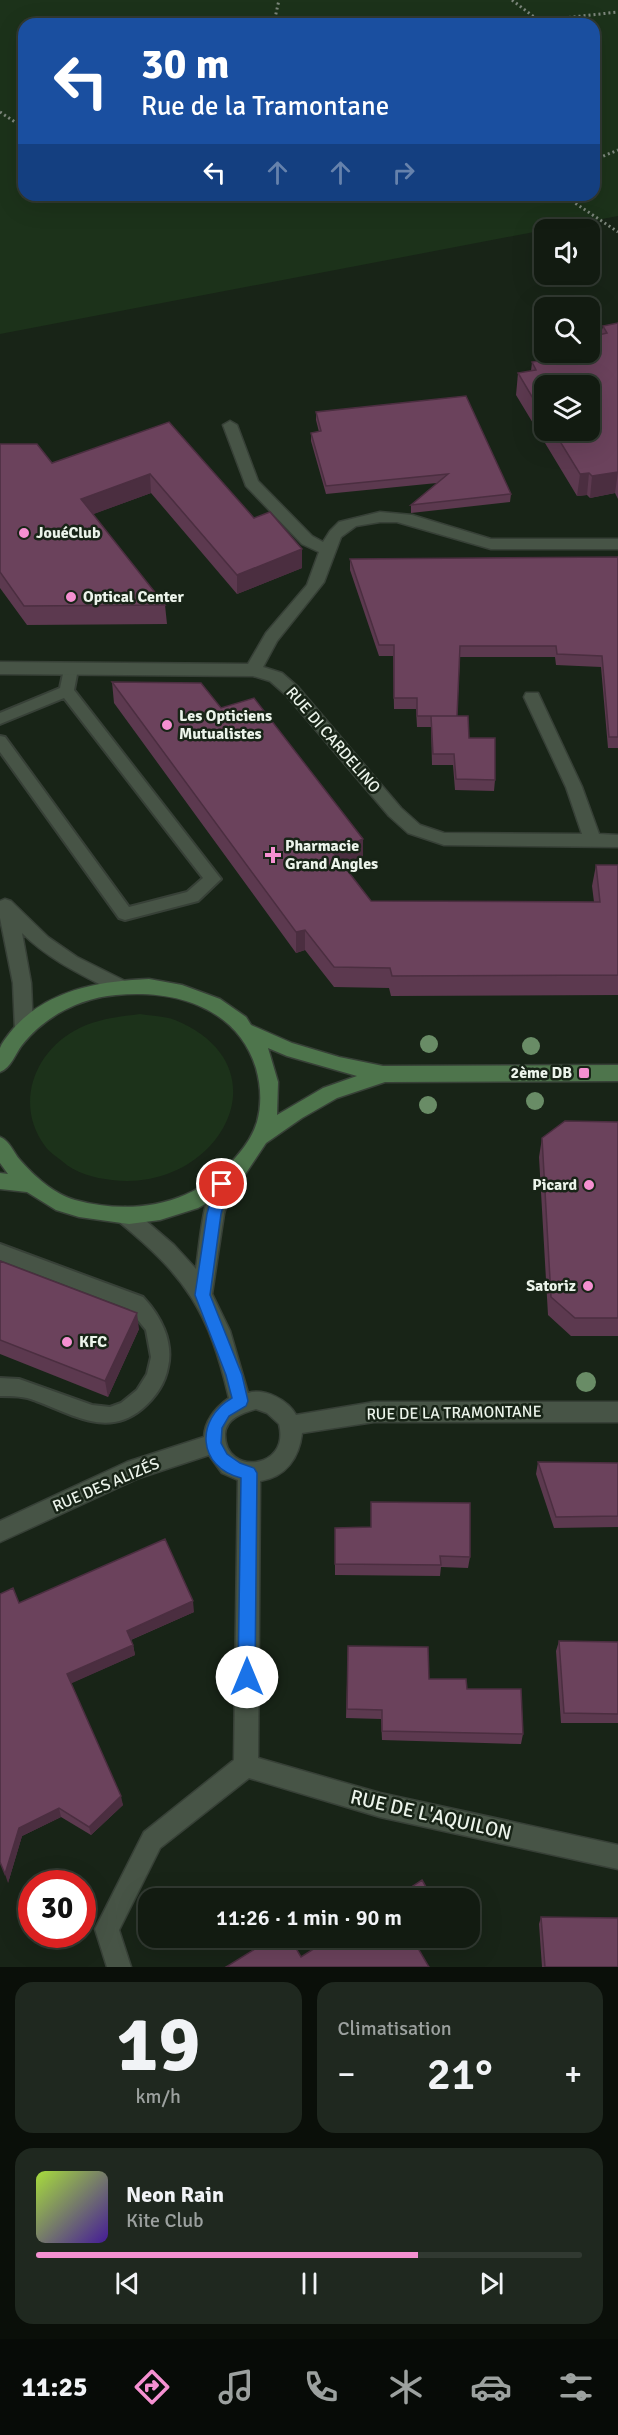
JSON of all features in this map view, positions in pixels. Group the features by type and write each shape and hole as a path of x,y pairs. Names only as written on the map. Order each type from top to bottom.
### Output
{"main road":[{"path":"0,1064 7,1050 24,1029 51,1008 84,993 119,986 156,986 192,994 223,1009 248,1031 297,1052 339,1065 383,1074 618,1073"},
{"path":"248,1031 266,1064 269,1082 271,1100 262,1137"},
{"path":"0,1145 6,1159 30,1184 73,1208 125,1215 160,1211 193,1201 222,1184 245,1162 262,1137 295,1112 330,1093 383,1074"},
{"path":"0,1181 30,1184"}],"street":[{"path":"230,425 251,483 307,540 328,550"},
{"path":"254,670 259,654 314,587 322,573 333,537 341,527 381,515 416,519 472,541 491,544 618,544"},
{"name":"RUE DI CARDELINO","path":"0,669 215,668 254,670 276,677 292,691 395,812 414,829 444,839 618,841"},
{"path":"532,697 574,787 593,841"},
{"path":"3,901 42,942 71,962 119,986"},
{"path":"3,901 19,951 24,999 24,1029"},
{"path":"202,1295 214,1214 222,1184"},
{"path":"125,1215 152,1236 180,1264 202,1295 234,1375 240,1401"},
{"path":"256,1400 270,1403 283,1412 291,1425 292,1441 285,1456 271,1468 249,1473 236,1470 221,1459 213,1444 214,1426 224,1411 240,1401 256,1400"},
{"name":"RUE DE LA TRAMONTANE","path":"291,1425 374,1412 618,1412"},
{"name":"RUE DES ALIZÉS","path":"0,1532 135,1469 213,1444"},
{"path":"119,1967 107,1929 152,1840 246,1766 249,1473"},
{"name":"RUE DE L'AQUILON","path":"246,1766 381,1805 618,1857"}],"lane":[{"path":"0,741 126,914 192,897 213,879 68,690 70,669"},
{"path":"0,718 68,690"},
{"path":"0,1252 136,1303 147,1313 159,1338 161,1366 153,1385 138,1403 122,1412 99,1417 22,1388 0,1387"}],"path":[{"path":"275,18 279,0"},
{"path":"512,0 535,18"},
{"path":"565,18 618,12"},
{"path":"0,112 18,124"},
{"path":"600,158 618,150"},
{"path":"573,201 618,232"}],"green space":[{"path":"0,0 618,0 618,216 600,219 534,219 534,232 0,334"},
{"path":"140,1014 175,1020 209,1041 228,1067 233,1095 226,1122 209,1147 183,1167 150,1179 98,1178 73,1169 45,1146 36,1131 31,1114 30,1098 33,1082 48,1053 74,1031 98,1021"}],"building":[{"path":"618,323 618,472 592,476 589,473 580,474 560,441 600,441 600,375 534,375 534,400 518,373 536,370 532,362 534,362 600,363 600,335 607,333 603,326"},
{"path":"466,396 511,494 411,505 448,474 326,486 311,433 321,431 316,412"},
{"path":"169,422 254,518 270,512 302,549 237,575 150,474 81,499 165,605 24,606 0,572 0,444 37,444 52,463"},
{"path":"618,557 618,737 609,737 602,656 557,654 556,646 460,646 457,716 417,716 417,698 394,698 394,645 379,645 350,559"},
{"path":"112,682 201,683 221,708 254,698 363,839 333,852 371,901 600,902 596,865 618,865 618,975 392,976 390,968 334,967 305,930 296,932"},
{"path":"431,716 468,716 469,738 495,738 495,780 456,779 454,754 433,754"},
{"path":"565,1121 618,1122 618,1318 575,1318 551,1297 542,1138"},
{"name":"KFC","path":"0,1261 137,1313 105,1381 0,1340"},
{"path":"538,1462 618,1463 618,1516 556,1517"},
{"path":"371,1502 470,1503 470,1557 440,1556 441,1565 335,1564 335,1528 371,1527"},
{"path":"165,1539 193,1601 127,1631 133,1645 67,1674 121,1796 89,1827 59,1808 19,1828 5,1874 0,1862 0,1594 13,1588 19,1603"},
{"path":"559,1641 618,1642 618,1714 564,1713"},
{"path":"348,1646 428,1647 429,1679 466,1679 467,1689 521,1689 523,1734 382,1731 382,1710 347,1709"},
{"path":"422,1880 427,1888 410,1888"},
{"path":"541,1917 618,1918 618,1967 545,1967"},
{"path":"257,1948 296,1948 301,1957 315,1948 418,1948 429,1967 226,1967"}],"place":[{"name":"JouéClub","path":"24,533"},
{"name":"Optical Center","path":"71,597"},
{"name":"Les Opticiens Mutualistes","path":"167,725"},
{"name":"Pharmacie Grand Angles","path":"273,855"},
{"name":"2ème DB","path":"584,1073"},
{"name":"Picard","path":"589,1185"},
{"name":"Satoriz","path":"588,1286"},
{"name":"KFC","path":"67,1342"}],"route":[{"path":"222,1184 214,1214 202,1295 234,1375 240,1401 224,1411 214,1426 213,1444 221,1459 236,1470 249,1473 247,1677"}]}
